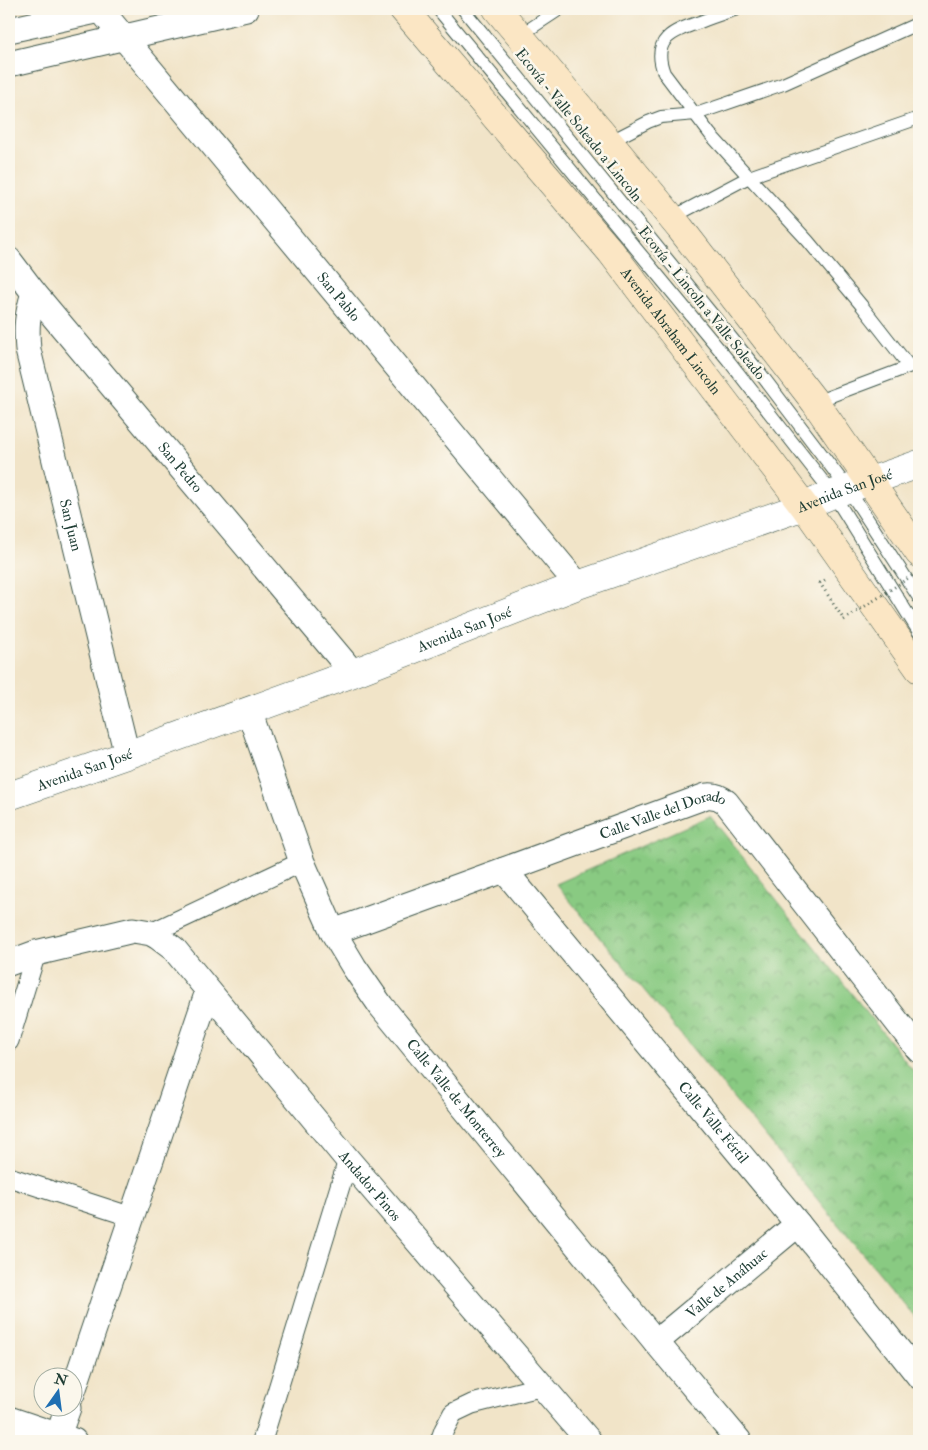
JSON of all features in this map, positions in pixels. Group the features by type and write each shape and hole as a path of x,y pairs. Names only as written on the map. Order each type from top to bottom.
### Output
{"main road":[{"name":"Avenida Abraham Lincoln","path":"403,9 611,252 804,506 919,669"},
{"path":"496,9 672,218 815,402 851,488 919,553"}],"street":[{"path":"9,30 102,9"},
{"name":"San Pablo","path":"102,9 578,585"},
{"path":"9,64 246,9"},
{"name":"San Pedro","path":"9,260 34,293 353,673"},
{"name":"San Juan","path":"34,293 28,312 26,329 28,350 127,755"},
{"name":"Avenida San José","path":"9,796 353,673 578,585 919,464"},
{"name":"Calle Valle de Monterrey","path":"249,710 302,862 333,932 354,967 382,1006 739,1441"},
{"name":"Calle Valle del Dorado","path":"333,932 711,795 723,799 919,1050"},
{"path":"9,963 36,953 132,930 151,933 302,862"},
{"name":"Calle Valle Fértil","path":"504,870 798,1224 919,1376"},
{"name":"Andador Pinos","path":"151,933 174,949 348,1160 589,1441"},
{"path":"9,1041 36,953"},
{"path":"81,1368 208,991"},
{"path":"262,1441 348,1160"},
{"path":"9,1177 132,1217"},
{"name":"Valle de Anáhuac","path":"656,1342 798,1224"},
{"path":"440,1441 453,1413 472,1404 543,1386"},
{"path":"9,1419 63,1439 66,1418"}],"lane":[{"name":"Ecovía - Lincoln a Valle Soleado","path":"438,9 722,352 851,488 919,632"},
{"name":"Ecovía - Valle Soleado a Lincoln","path":"463,9 760,373 851,488 919,598"},
{"path":"519,36 560,9"},
{"path":"737,9 676,30 664,41 660,52 660,62 664,73 710,134 808,241 862,306 914,364 815,402"},
{"path":"609,142 662,117 696,114 783,84 919,23"},
{"path":"672,218 748,177 919,118"}],"path":[{"path":"820,583 844,620 919,571"}],"green space":[{"path":"710,816 919,1078 919,1322 556,884"}]}
